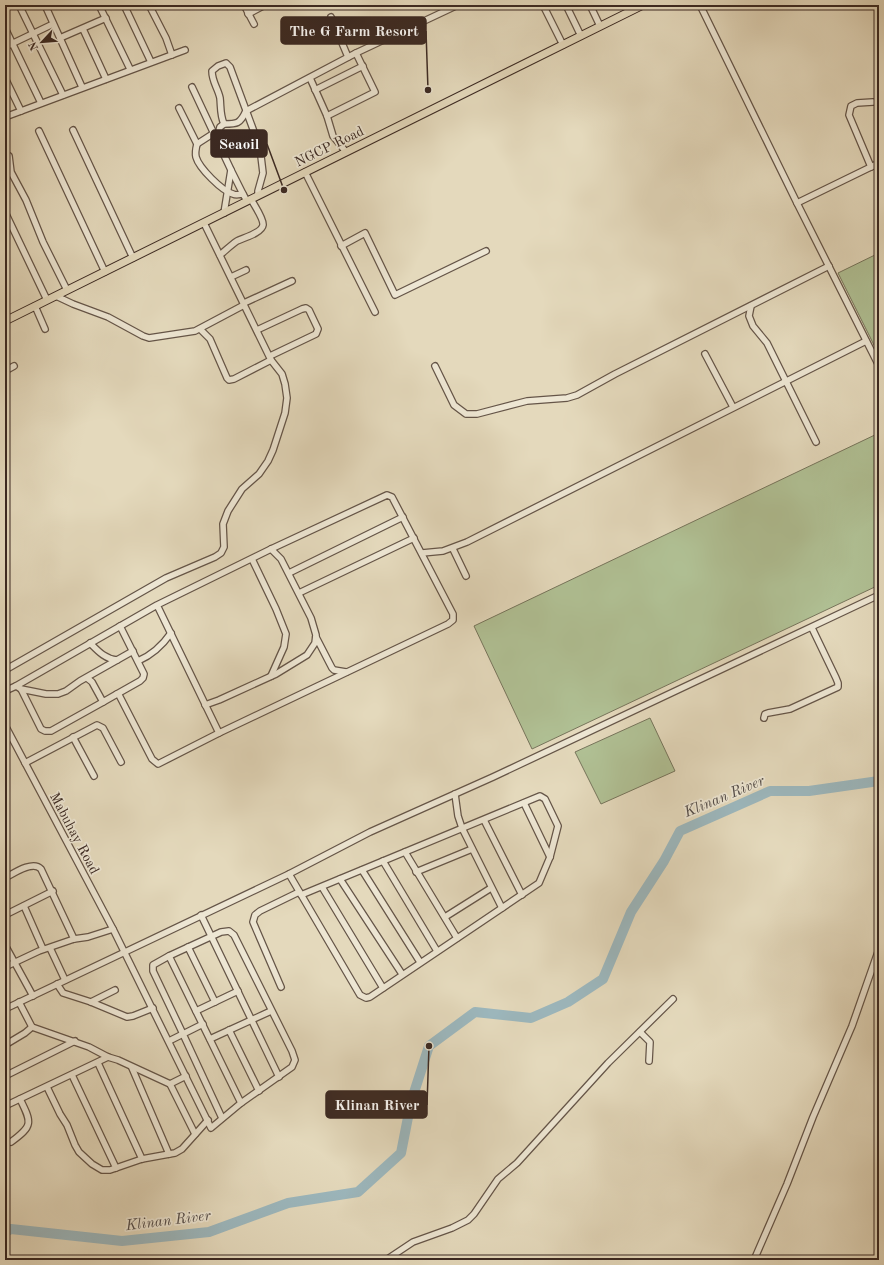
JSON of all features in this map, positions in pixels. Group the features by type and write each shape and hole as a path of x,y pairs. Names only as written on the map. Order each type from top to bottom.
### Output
{"main road":[{"name":"NGCP Road","path":"5,321 643,5"}],"street":[{"path":"19,5 63,95"},
{"path":"46,5 53,24 82,87"},
{"path":"99,5 130,69"},
{"path":"124,5 151,62"},
{"path":"149,5 166,38 172,55"},
{"path":"244,5 254,24"},
{"path":"248,14 265,5"},
{"path":"197,144 216,136 224,124 234,124 242,119 246,111 356,53 458,5"},
{"path":"543,5 563,45"},
{"path":"566,5 582,36"},
{"path":"590,5 600,26"},
{"path":"700,5 828,266 879,366"},
{"path":"331,17 348,57"},
{"path":"60,38 106,18"},
{"path":"5,47 53,24"},
{"path":"5,28 41,103"},
{"path":"83,29 106,79"},
{"path":"5,117 130,69 185,50"},
{"path":"327,116 375,92 356,53"},
{"path":"224,124 219,94 213,81 212,71 218,66 226,63 230,67 260,148 263,173 258,196"},
{"path":"316,90 363,66"},
{"path":"5,78 20,111"},
{"path":"310,78 327,116 333,136 346,152"},
{"path":"192,87 243,194 249,200 263,225 262,228 256,233 238,241 220,255"},
{"path":"871,167 849,115 849,111 851,106 857,103 873,102"},
{"path":"179,108 197,144 196,157 202,168 227,191 235,195 243,194"},
{"path":"242,119 251,122"},
{"path":"73,130 133,258"},
{"path":"39,131 105,272"},
{"path":"8,156 10,172 26,200 43,242 67,290"},
{"path":"797,203 879,163"},
{"path":"224,213 231,170"},
{"path":"305,172 375,312"},
{"path":"5,212 47,300"},
{"path":"5,670 166,578 221,553 224,547 223,524 228,511 242,488 259,474 268,461 285,413 287,398 285,384 282,374 271,358 204,223"},
{"path":"341,246 365,233 395,295 486,251"},
{"path":"436,366 454,405 461,412 466,414 477,414 527,401 567,398 577,395 615,374 828,266"},
{"path":"231,277 246,270"},
{"path":"56,296 108,317 149,338 188,333 200,329 244,304 292,280"},
{"path":"35,306 45,329"},
{"path":"751,306 749,316 753,326 767,343 816,442"},
{"path":"200,329 210,339 229,380 234,379 316,334 318,329 309,310 306,308 257,330"},
{"path":"422,553 432,553 453,549 866,341"},
{"path":"705,354 733,407"},
{"path":"5,371 14,366"},
{"path":"5,691 19,687 90,643 157,605 271,549 387,495 392,497 453,614 453,620 448,624 219,733 158,764 152,759 121,698 117,694"},
{"path":"289,573 403,517"},
{"path":"299,594 414,538"},
{"path":"271,549 281,559 289,573 315,629 316,637 332,668 334,670 346,672"},
{"path":"453,549 466,576"},
{"path":"252,559 276,609 286,634 284,647 271,676"},
{"path":"6,1007 33,996 288,874 370,832 455,794 879,596"},
{"path":"157,605 219,733"},
{"path":"19,687 41,729 45,731 51,731 117,694 143,678 144,674 120,626"},
{"path":"764,718 765,714 790,709 839,686 812,628"},
{"path":"138,661 163,644 171,633"},
{"path":"205,704 219,700 271,676 307,655 311,651 316,637"},
{"path":"90,643 102,655 113,660 117,660"},
{"path":"19,687 46,694 58,694 66,691 132,650"},
{"path":"87,678 92,682 103,702"},
{"path":"25,763 97,725 100,725 103,728 121,762"},
{"name":"Mabuhay Road","path":"5,726 113,929 208,1120"},
{"path":"72,737 94,776"},
{"path":"455,794 458,816 462,828 502,908"},
{"path":"281,986 253,922 255,915 260,911 300,894 322,887 383,860 540,796 545,799 559,828 550,857 539,883 370,997 363,997 360,995 300,894 288,874"},
{"path":"524,803 550,857"},
{"path":"484,820 522,895"},
{"path":"416,872 472,849"},
{"path":"405,852 457,938"},
{"path":"383,860 437,951"},
{"path":"5,878 26,867 35,865 38,866 53,891 74,939"},
{"path":"362,870 420,962"},
{"path":"340,879 402,974"},
{"path":"322,887 383,988"},
{"path":"445,917 492,888"},
{"path":"5,915 53,891"},
{"path":"24,906 43,949"},
{"path":"201,915 279,1077"},
{"path":"5,967 43,949 113,929"},
{"path":"46,1087 67,1125 79,1152 97,1168 106,1170 142,1159 179,1151 208,1120 211,1128 222,1118 292,1067 295,1060 292,1051 232,932 225,931 169,956 153,965 152,971 222,1118"},
{"path":"5,945 33,996"},
{"path":"188,947 215,1002"},
{"path":"50,948 65,980"},
{"path":"754,1260 852,1026 879,949"},
{"path":"169,956 242,1103"},
{"path":"57,984 63,993 91,1002 127,1017 153,1008"},
{"path":"91,1002 115,990"},
{"path":"196,1011 238,991"},
{"path":"386,1260 413,1242 452,1228 468,1220 474,1214 498,1179 522,1158 608,1063 673,999"},
{"path":"20,1002 32,1026 75,1041 170,1084 195,1134"},
{"path":"210,1039 271,1011"},
{"path":"169,1041 203,1024"},
{"path":"5,1045 25,1033 32,1026"},
{"path":"229,1030 259,1091"},
{"path":"640,1032 650,1042 649,1061"},
{"path":"5,1076 75,1041"},
{"path":"5,1106 108,1057"},
{"path":"98,1063 142,1159"},
{"path":"132,1068 169,1154"},
{"path":"72,1075 116,1168"},
{"path":"170,1084 186,1076"},
{"path":"11,1142 25,1132 29,1123 28,1116 20,1099"}],"green space":[{"path":"879,253 879,355 838,273"},
{"path":"879,433 879,585 532,749 474,626"},
{"path":"650,718 675,771 601,804 575,752"}],"waterway":[{"name":"Klinan River","path":"5,1232 11,1229 122,1241 209,1232 288,1203 358,1192 401,1153 411,1102 429,1046 475,1012 531,1018 568,1002 603,979 631,912 664,861 680,831 770,791 809,791 879,781"}],"place":[{"name":"The G Farm Resort","path":"428,90"},
{"name":"Seaoil","path":"284,190"},
{"name":"Klinan River","path":"429,1046"}]}
